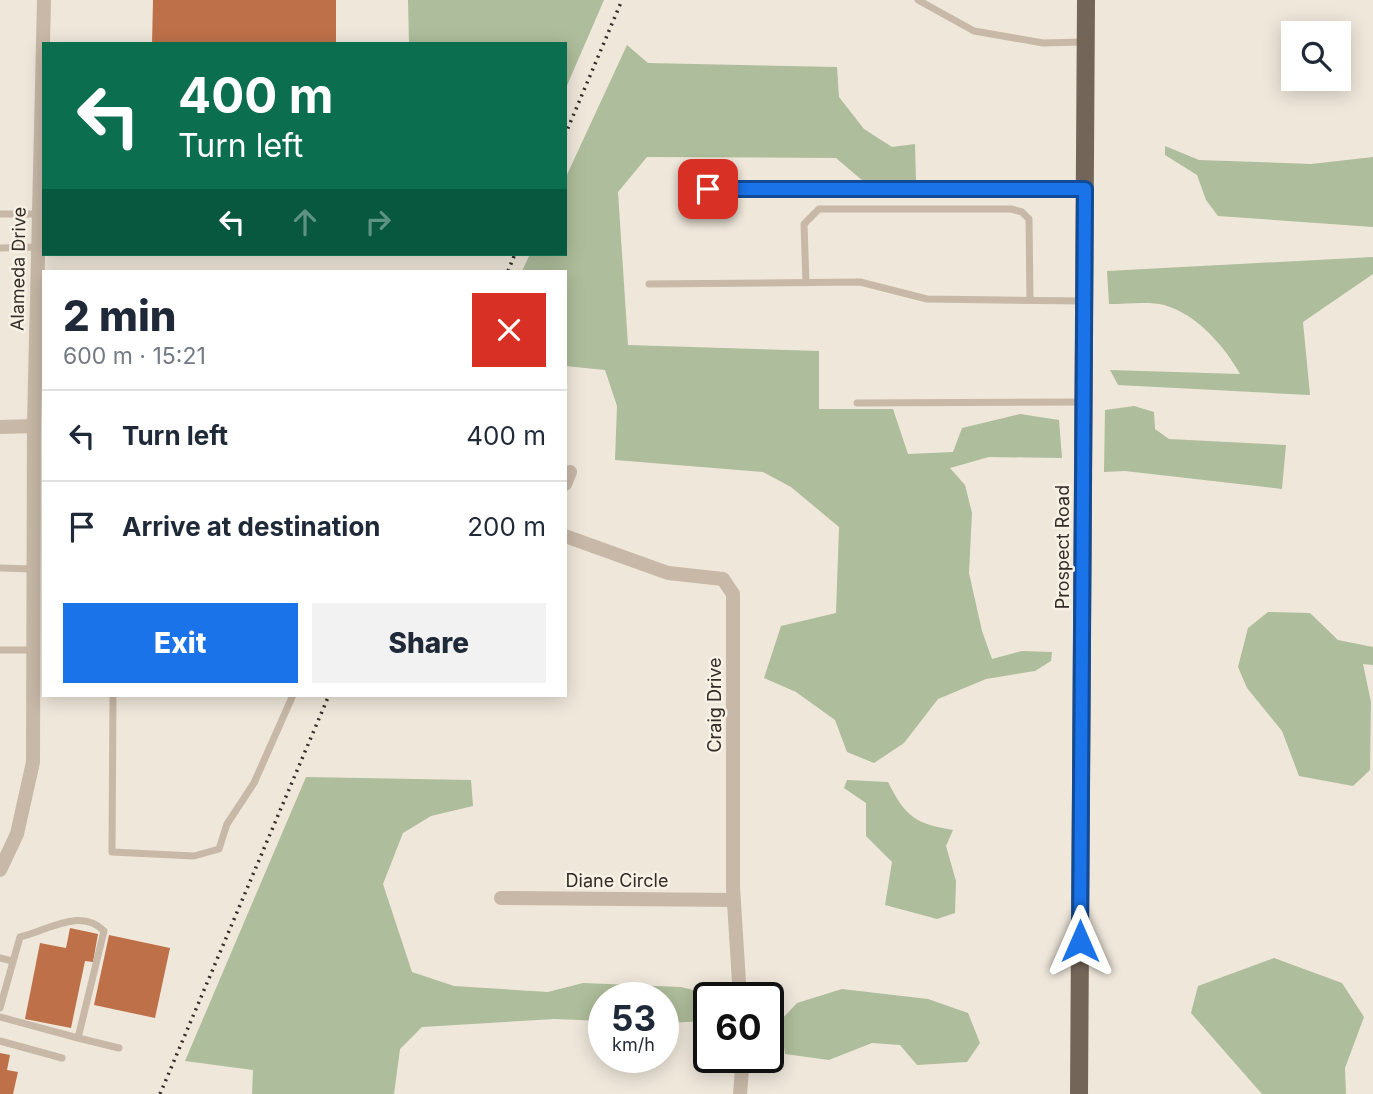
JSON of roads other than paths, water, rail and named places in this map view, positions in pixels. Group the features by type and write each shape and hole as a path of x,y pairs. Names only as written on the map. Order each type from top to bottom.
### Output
{"main road":[{"name":"Prospect Road","path":"1079,1094 1086,0"}],"street":[{"name":"Alameda Drive","path":"43,42 44,0"},
{"name":"Alameda Drive","path":"0,870 17,834 33,762 39,670 33,650 39,588 34,569 39,497 34,426 40,314 38,247 42,86"},
{"path":"0,427 34,426"},
{"name":"Craig Drive","path":"567,537 668,573 723,579 733,594 734,900 739,982"},
{"name":"Diane Circle","path":"501,898 734,900"},
{"path":"740,1094 742,1073"}],"lane":[{"path":"918,0 974,31 1043,43 1086,42"},
{"path":"708,189 1085,189"},
{"path":"806,283 804,224 819,209 1011,209 1022,212 1029,219 1030,300"},
{"path":"0,215 39,215"},
{"path":"0,247 38,247"},
{"path":"649,284 860,282 927,299 1084,301"},
{"path":"857,403 1084,402"},
{"path":"0,568 34,569"},
{"path":"0,650 33,650"},
{"path":"113,697 112,852 194,856 219,849 227,824 254,783 292,697"},
{"path":"0,1008 20,937 41,933 65,921 90,922 104,931 78,1038"},
{"path":"0,958 12,961"},
{"path":"0,1017 119,1048"},
{"path":"0,1041 62,1058"}],"railway":[{"path":"567,130 622,0"},
{"path":"508,270 514,256"},
{"path":"160,1094 328,697"}]}
